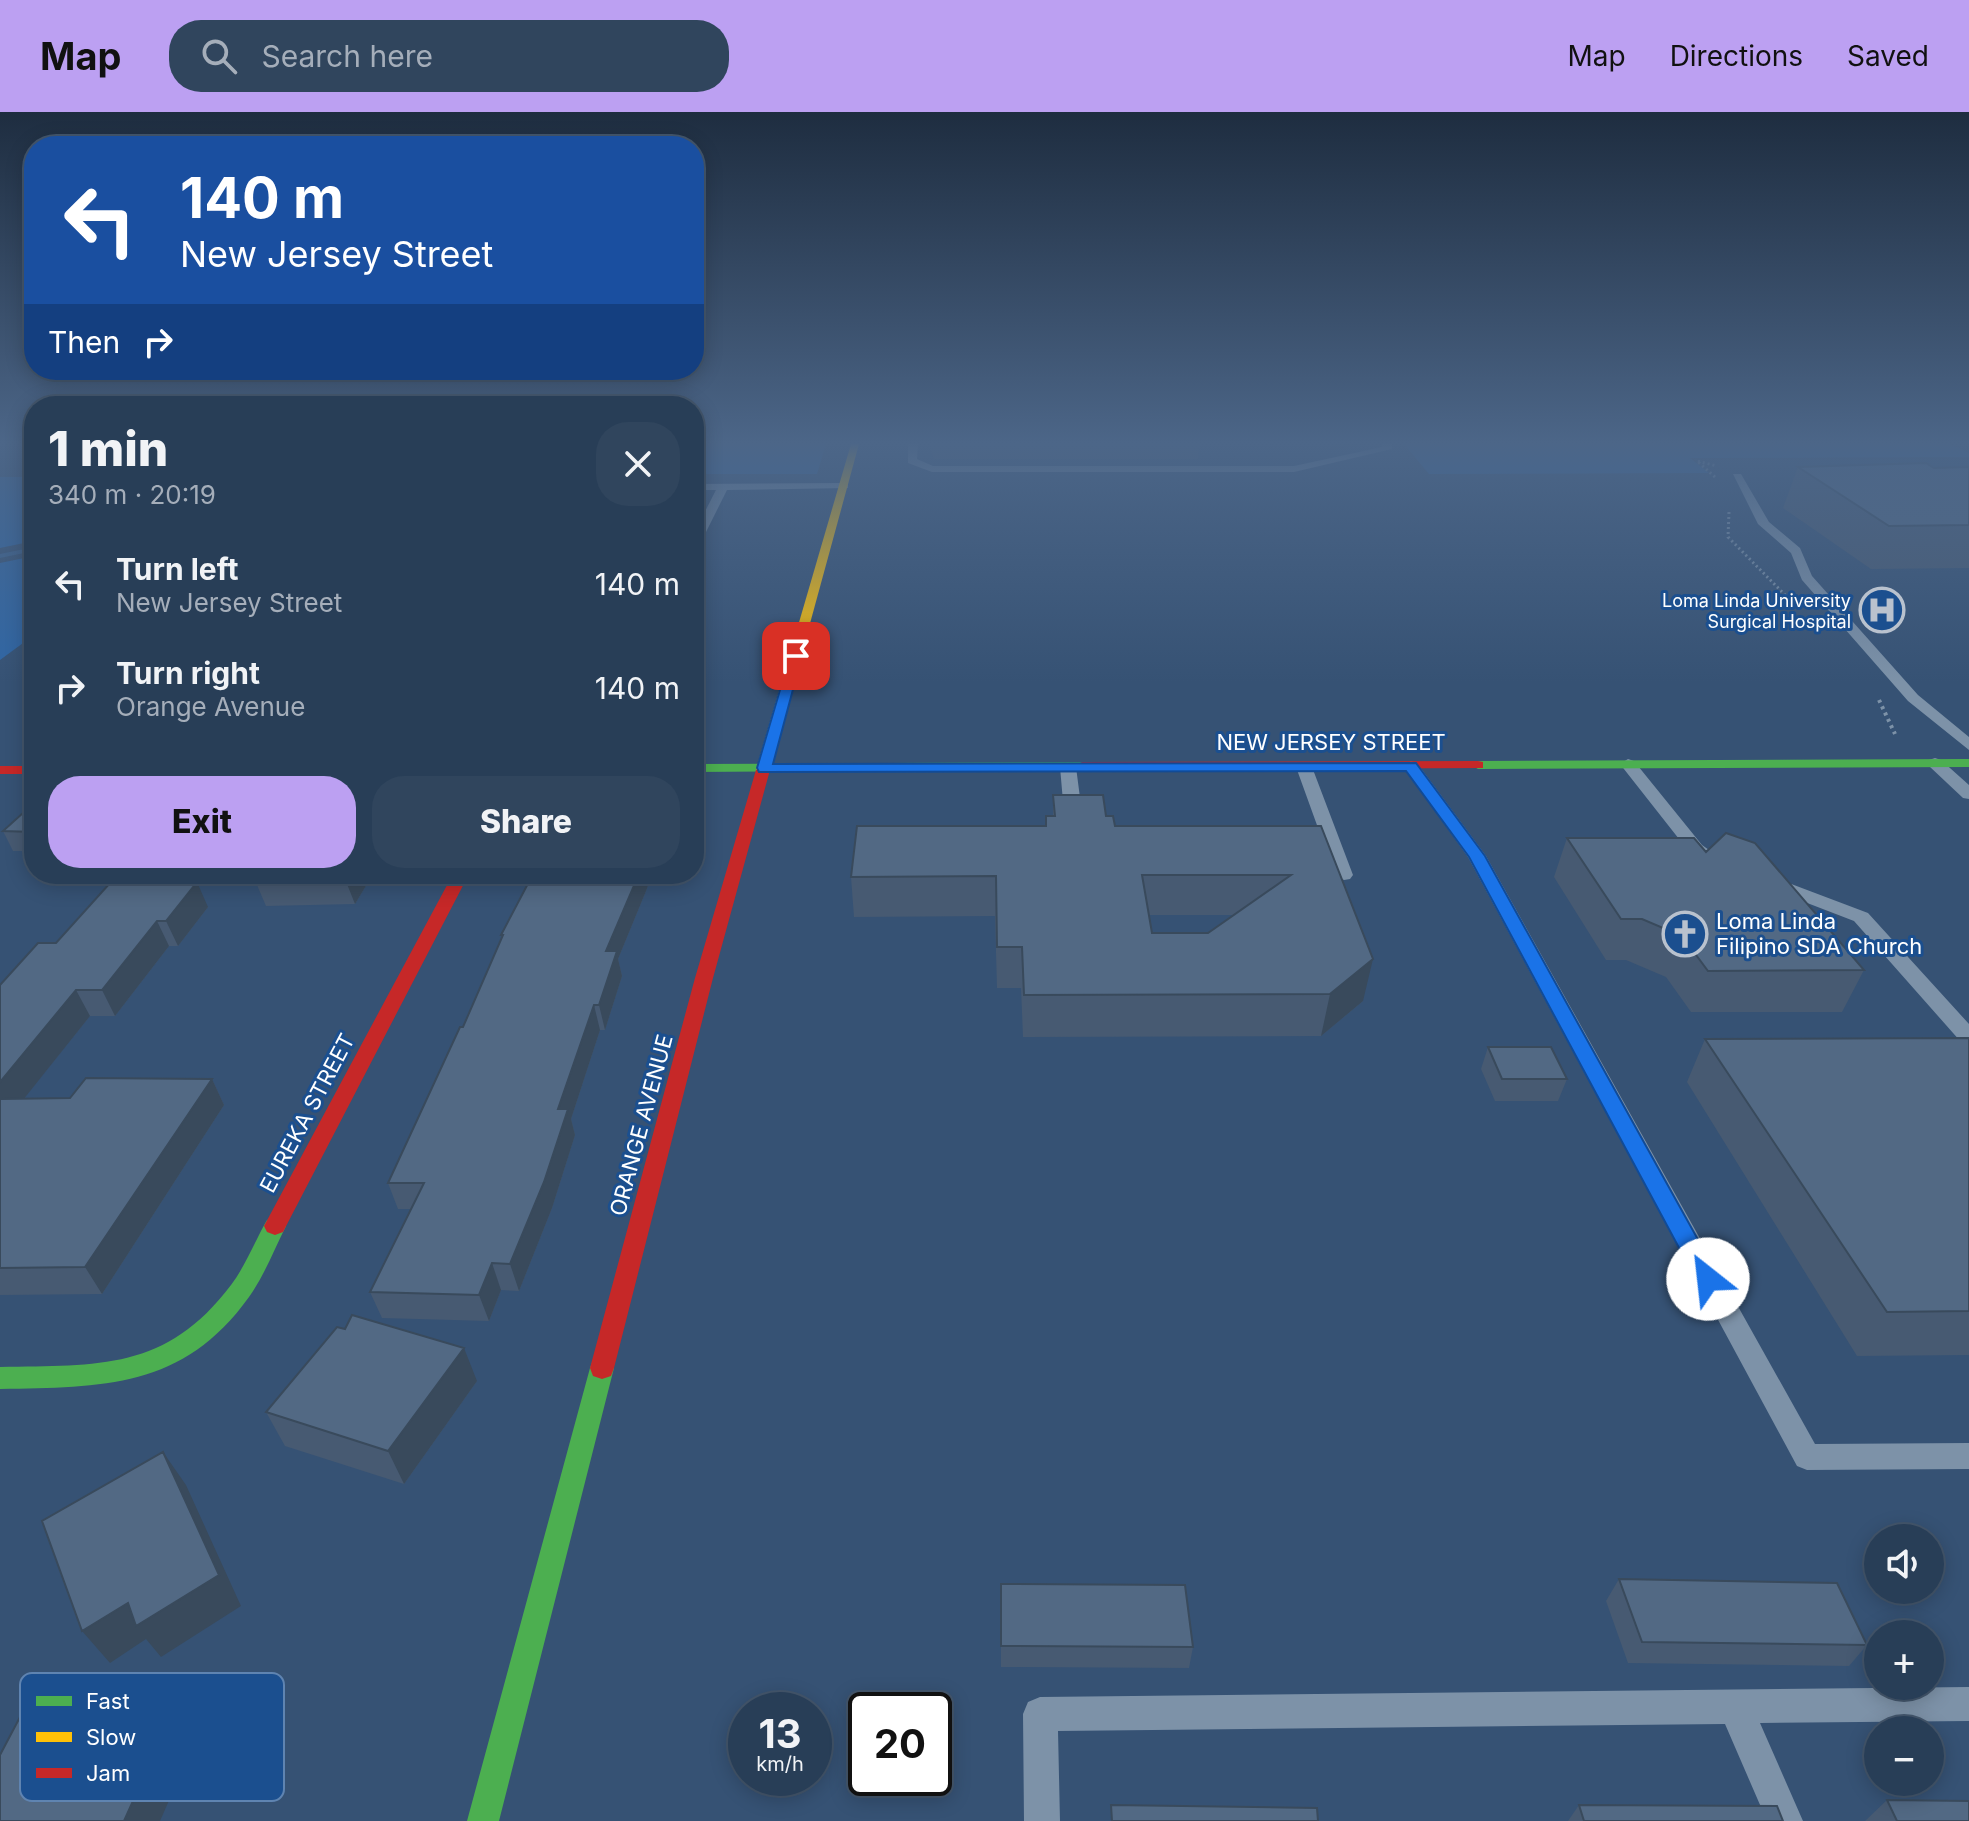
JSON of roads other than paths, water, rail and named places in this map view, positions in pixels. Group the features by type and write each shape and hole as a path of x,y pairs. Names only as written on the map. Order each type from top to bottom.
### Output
{"street":[{"name":"ORANGE AVENUE","path":"483,1821 704,978 833,524"},
{"name":"NEW JERSEY STREET","path":"704,768 1969,763"},
{"path":"0,770 24,770"},
{"name":"EUREKA STREET","path":"0,1378 137,1368 172,1356 199,1340 241,1290 456,884"}],"lane":[{"path":"1764,524 1796,551 1806,577 1913,698 1969,745"},
{"path":"1935,763 1969,794"},
{"path":"1628,764 1696,849 1718,862"},
{"path":"1411,766 1477,856 1807,1457 1969,1456"},
{"path":"1068,767 1073,813"},
{"path":"1304,767 1344,875"},
{"path":"1761,879 1861,917 1969,1037"},
{"path":"1042,1821 1040,1714 1969,1704"},
{"path":"1735,1707 1785,1821"}],"waterway":[{"path":"0,556 24,551"}],"place":[{"name":"Loma Linda University Surgical Hospital","path":"1882,610"},
{"name":"Loma Linda Filipino SDA Church","path":"1685,934"}]}
